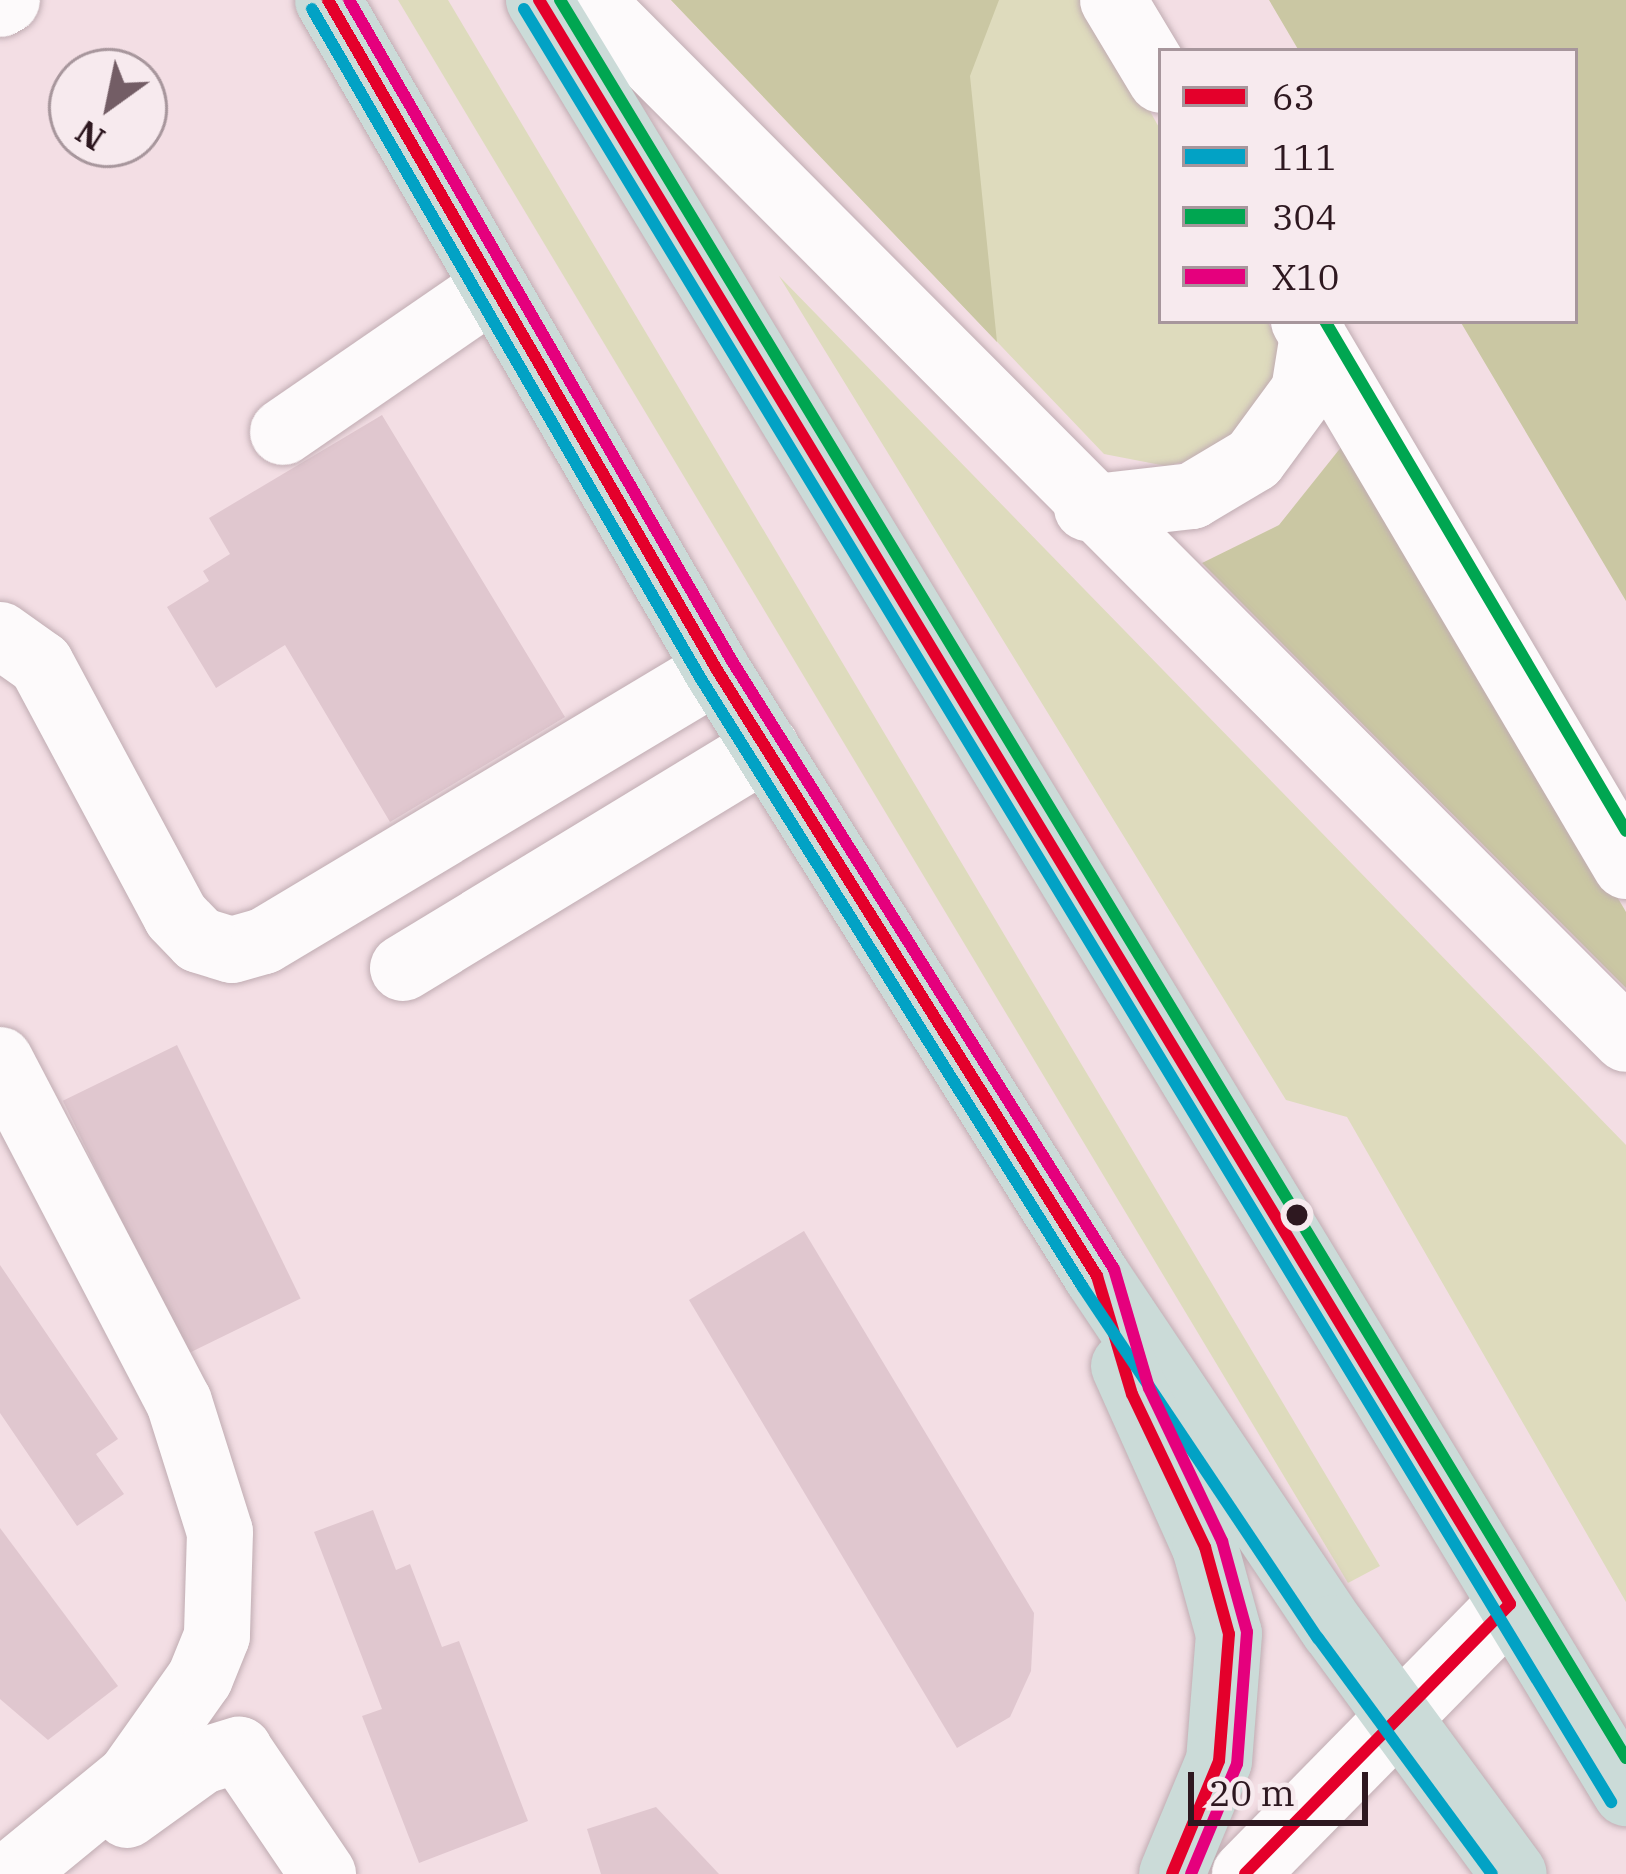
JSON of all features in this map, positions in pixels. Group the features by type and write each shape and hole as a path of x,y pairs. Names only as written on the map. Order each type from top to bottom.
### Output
{"highway":[{"path":"328,0 717,670 1097,1276 1400,1723 1514,1874"},
{"path":"538,0 1626,1793"},
{"path":"1097,1276 1132,1394 1205,1547 1228,1634 1219,1761 1172,1874"}],"street":[{"path":"590,0 1088,508 1626,1039"},
{"path":"1114,0 1158,75"},
{"path":"283,432 494,286"},
{"path":"1088,508 1192,496 1254,458 1304,391 1309,328"},
{"path":"1309,328 1626,866"},
{"path":"0,634 40,664 176,916 199,940 232,950 264,941 717,670"},
{"path":"403,968 766,747"},
{"path":"8,1097 178,1402 220,1532 217,1636 200,1678 130,1777 75,1832 12,1874"},
{"path":"1245,1874 1400,1723 1510,1604"},
{"path":"75,1832 106,1832 184,1772 239,1750 323,1874"}],"shaded area":[{"path":"398,0 448,0 1380,1566 1348,1583"},
{"path":"671,0 1088,0 1158,126 1158,324 1269,324 1288,358 1219,454 1166,466 1104,454"},
{"path":"671,0 999,0 970,76 997,342"},
{"path":"1269,0 1626,0 1626,601 1462,324 1578,324 1578,48 1297,48"},
{"path":"779,276 1626,1145 1626,1602 1347,1117 1286,1100"},
{"path":"1350,436 1626,912 1626,988 1202,563 1279,525"}],"building":[{"path":"382,415 565,717 390,822 285,645 216,688 167,607 209,581 203,571 230,554 209,518"},
{"path":"177,1045 301,1298 186,1354 63,1101"},
{"path":"804,1231 1034,1613 1031,1671 1010,1717 957,1748 689,1300"},
{"path":"0,1265 118,1439 96,1454 124,1494 77,1526 0,1413"},
{"path":"373,1510 396,1570 410,1564 442,1647 459,1641 528,1821 419,1863 362,1716 382,1709 314,1532"},
{"path":"0,1528 118,1686 48,1740 0,1699"},
{"path":"656,1807 719,1874 601,1874 587,1829"}],"transit line":[{"name":"63","path":"328,0 717,670 1097,1276 1132,1394 1205,1547 1229,1634 1219,1761 1172,1874"},
{"name":"Х10","path":"349,0 732,661 1114,1269 1149,1388 1222,1541 1247,1632 1237,1764 1191,1874"},
{"name":"63","path":"539,0 1510,1604 1245,1874"},
{"name":"304","path":"560,0 1626,1758"},
{"name":"111","path":"312,9 701,679 1082,1286 1318,1638 1492,1874"},
{"name":"111","path":"524,9 1611,1802"},
{"name":"304","path":"1327,324 1626,831"}]}
